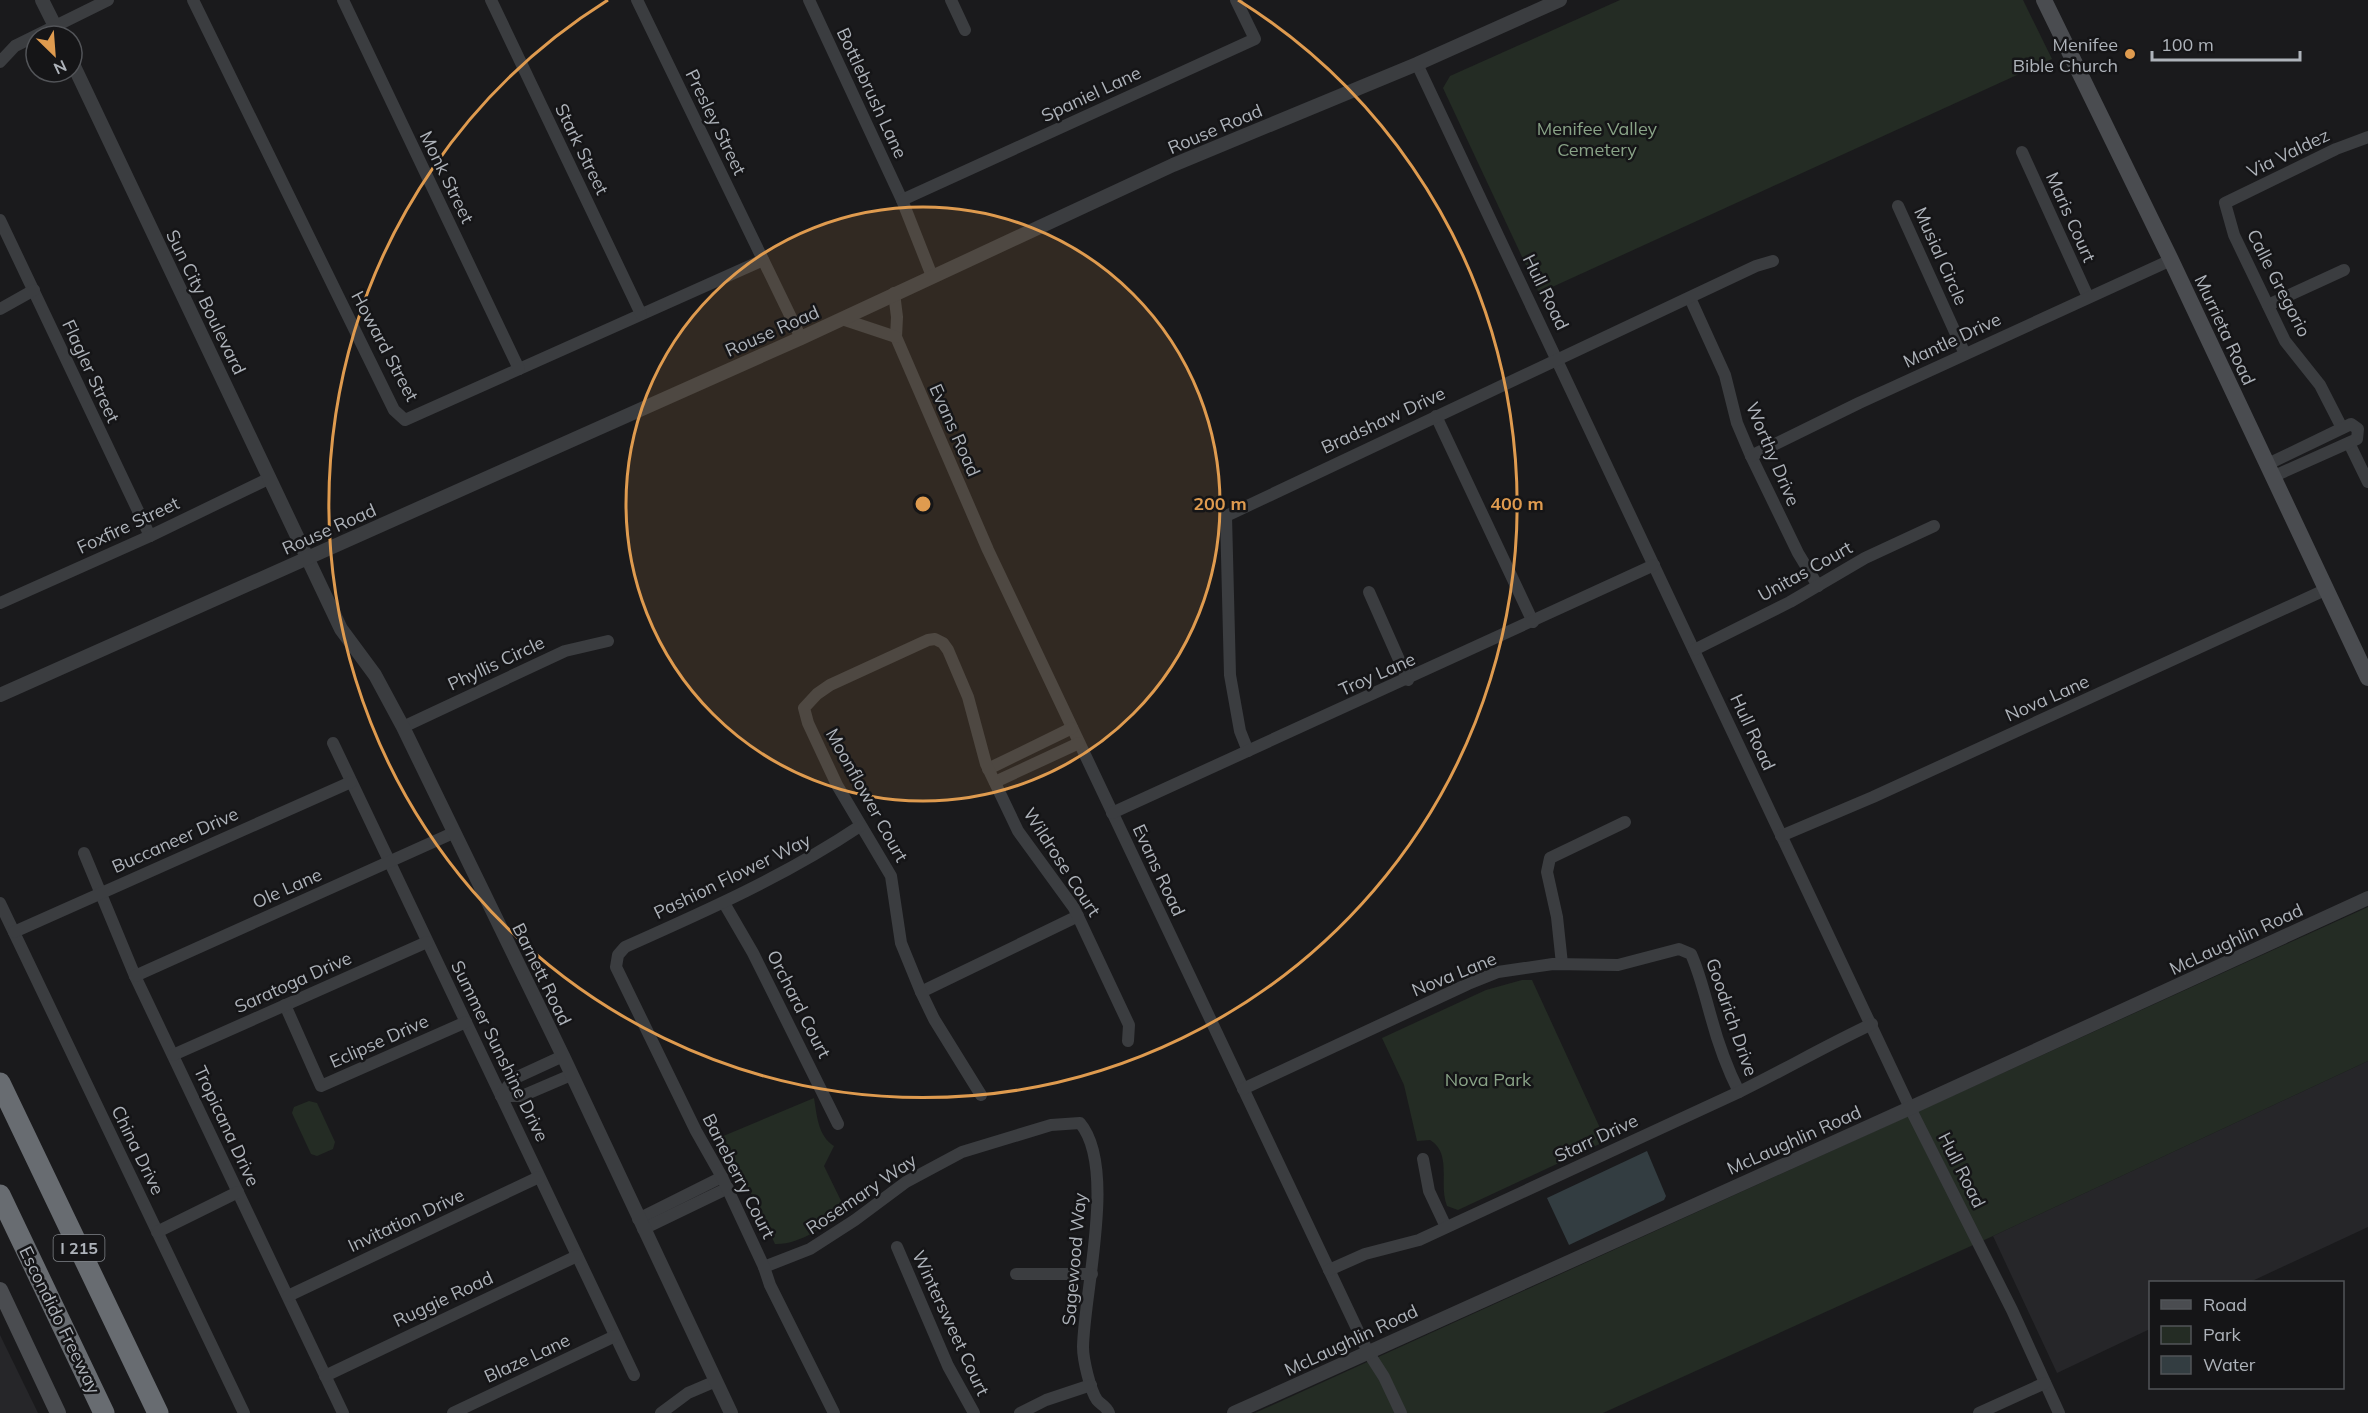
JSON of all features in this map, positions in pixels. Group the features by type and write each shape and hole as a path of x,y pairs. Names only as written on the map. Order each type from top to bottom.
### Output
{"highway":[{"name":"I 215","path":"0,1083 158,1413"},
{"name":"Escondido Freeway","path":"0,1195 104,1413"}],"main road":[{"name":"Murrieta Road","path":"2044,0 2171,260 2368,678"},
{"path":"0,1290 58,1413"}],"street":[{"path":"42,0 54,24"},
{"path":"69,24 108,0"},
{"name":"Howard Street","path":"193,0 394,410 405,420 763,260"},
{"name":"Monk Street","path":"343,0 519,369"},
{"name":"Stark Street","path":"491,0 641,314"},
{"name":"Presley Street","path":"637,0 801,338"},
{"name":"Bottlebrush Lane","path":"808,0 902,200 932,276"},
{"path":"951,0 965,30"},
{"name":"Spaniel Lane","path":"902,200 1255,39 1236,0"},
{"name":"Rouse Road","path":"0,695 801,338 1173,165 1417,64 1560,0"},
{"path":"0,62 15,46 24,43"},
{"name":"Hull Road","path":"1417,64 1558,358 1910,1108 2012,1310 2060,1413"},
{"name":"Sun City Boulevard","path":"82,84 308,558"},
{"name":"Via Valdez","path":"2225,203 2336,149 2368,136"},
{"name":"Maris Court","path":"2022,152 2088,297"},
{"name":"Calle Gregorio","path":"2225,203 2234,235 2285,341 2320,386 2342,428 2351,424 2358,429 2359,437 2349,442 2368,482"},
{"name":"Musial Circle","path":"1898,206 1965,354"},
{"name":"Flagler Street","path":"0,220 150,536"},
{"name":"Mantle Drive","path":"1751,456 1965,354 2171,260"},
{"name":"Bradshaw Drive","path":"1248,751 1240,731 1230,675 1226,516 1558,358 1756,266 1773,261"},
{"path":"2268,305 2344,270"},
{"path":"0,309 33,290"},
{"name":"Evans Road","path":"894,293 897,337 988,550 1368,1352 1401,1413"},
{"name":"Worthy Drive","path":"1690,297 1725,375 1737,423 1751,456 1798,553 1818,586"},
{"path":"842,319 897,337"},
{"path":"1436,416 1533,622"},
{"path":"2269,471 2342,428"},
{"path":"2269,471 2349,442"},
{"name":"Foxfire Street","path":"0,603 150,536 270,478"},
{"name":"Unitas Court","path":"1694,650 1818,586 1865,558 1934,526"},
{"name":"Barnett Road","path":"308,558 341,629 375,675 403,727 731,1413"},
{"name":"Troy Lane","path":"1112,813 1408,680 1654,565"},
{"name":"Nova Lane","path":"1781,836 1873,797 2327,589"},
{"path":"1369,592 1408,680"},
{"name":"Moonflower Court","path":"935,639 928,640 830,685 817,694 804,708 807,723 832,775 891,876 902,943 933,1019 981,1095"},
{"name":"Wildrose Court","path":"935,639 943,643 948,650 965,688 988,769 1018,831 1062,889 1078,916 1129,1025 1128,1041"},
{"name":"Phyllis Circle","path":"403,727 565,651 608,641"},
{"path":"988,769 1072,728"},
{"name":"Summer Sunshine Drive","path":"333,743 634,1375"},
{"path":"994,782 1079,743"},
{"name":"Buccaneer Drive","path":"14,932 351,782"},
{"path":"1562,964 1557,917 1546,872 1550,858 1625,822"},
{"name":"Pashion Flower Way","path":"618,955 625,947 724,903 825,849 860,826"},
{"name":"Ole Lane","path":"135,975 453,833"},
{"name":"Tropicana Drive","path":"84,853 135,975 343,1413"},
{"name":"McLaughlin Road","path":"1234,1413 1910,1108 2368,898"},
{"name":"China Drive","path":"0,903 244,1413"},
{"name":"Orchard Court","path":"724,903 753,953 838,1124"},
{"path":"921,992 1078,916"},
{"name":"Saratoga Drive","path":"173,1055 427,942"},
{"name":"Nova Lane","path":"1243,1089 1498,972 1562,964 1618,965 1679,949 1691,954"},
{"name":"Goodrich Drive","path":"1691,954 1730,1072 1740,1092"},
{"name":"Baneberry Court","path":"618,955 616,967 696,1131 725,1183 764,1267 770,1286 834,1413"},
{"name":"Eclipse Drive","path":"285,1005 321,1086 466,1022"},
{"name":"Starr Drive","path":"1329,1270 1365,1254 1419,1239 1446,1227 1740,1092 1820,1048 1872,1024"},
{"path":"501,1096 513,1079 562,1056"},
{"path":"501,1096 522,1096 571,1075"},
{"name":"Rosemary Way","path":"764,1267 810,1249 855,1220 906,1182 962,1152 1051,1125 1080,1123"},
{"name":"Sagewood Way","path":"1080,1123 1090,1139 1098,1183 1092,1274 1083,1348 1096,1407 1106,1407 1109,1413"},
{"path":"1423,1159 1429,1191 1446,1227"},
{"name":"Invitation Drive","path":"288,1296 539,1176"},
{"path":"641,1224 725,1183"},
{"path":"157,1232 238,1192"},
{"name":"Wintersweet Court","path":"897,1247 948,1366 974,1413"},
{"name":"Ruggie Road","path":"325,1376 577,1256"},
{"path":"1016,1274 1092,1274"},
{"name":"Blaze Lane","path":"453,1413 615,1336"},
{"path":"661,1413 688,1393 716,1381"},
{"path":"1979,1413 2045,1383"},
{"path":"1020,1413 1046,1400 1091,1385"}],"shaded area":[{"path":"2368,1061 2368,1227 2252,1281 2149,1281 2149,1329 2057,1373 1993,1236"},
{"path":"0,1335 38,1413 0,1413"}],"green space":[{"name":"Menifee Valley Cemetery","path":"1620,0 2023,0 2052,59 1539,293 1443,88 1450,76"},
{"path":"2368,907 2368,1061 1993,1236 1603,1413 1255,1413"},
{"name":"Nova Park","path":"1522,980 1532,980 1606,1141 1458,1210 1447,1206 1443,1161 1437,1146 1430,1140 1417,1141 1404,1085 1382,1038 1486,990"},
{"path":"814,1098 821,1131 834,1146 824,1166 846,1211 803,1238 775,1244 740,1170 721,1137"},
{"path":"309,1101 317,1103 335,1142 333,1149 317,1156 311,1154 292,1113 294,1107"}],"water":[{"path":"1647,1151 1666,1196 1664,1200 1569,1245 1547,1198"}],"place":[{"name":"Menifee Bible Church","path":"2130,54"}]}
